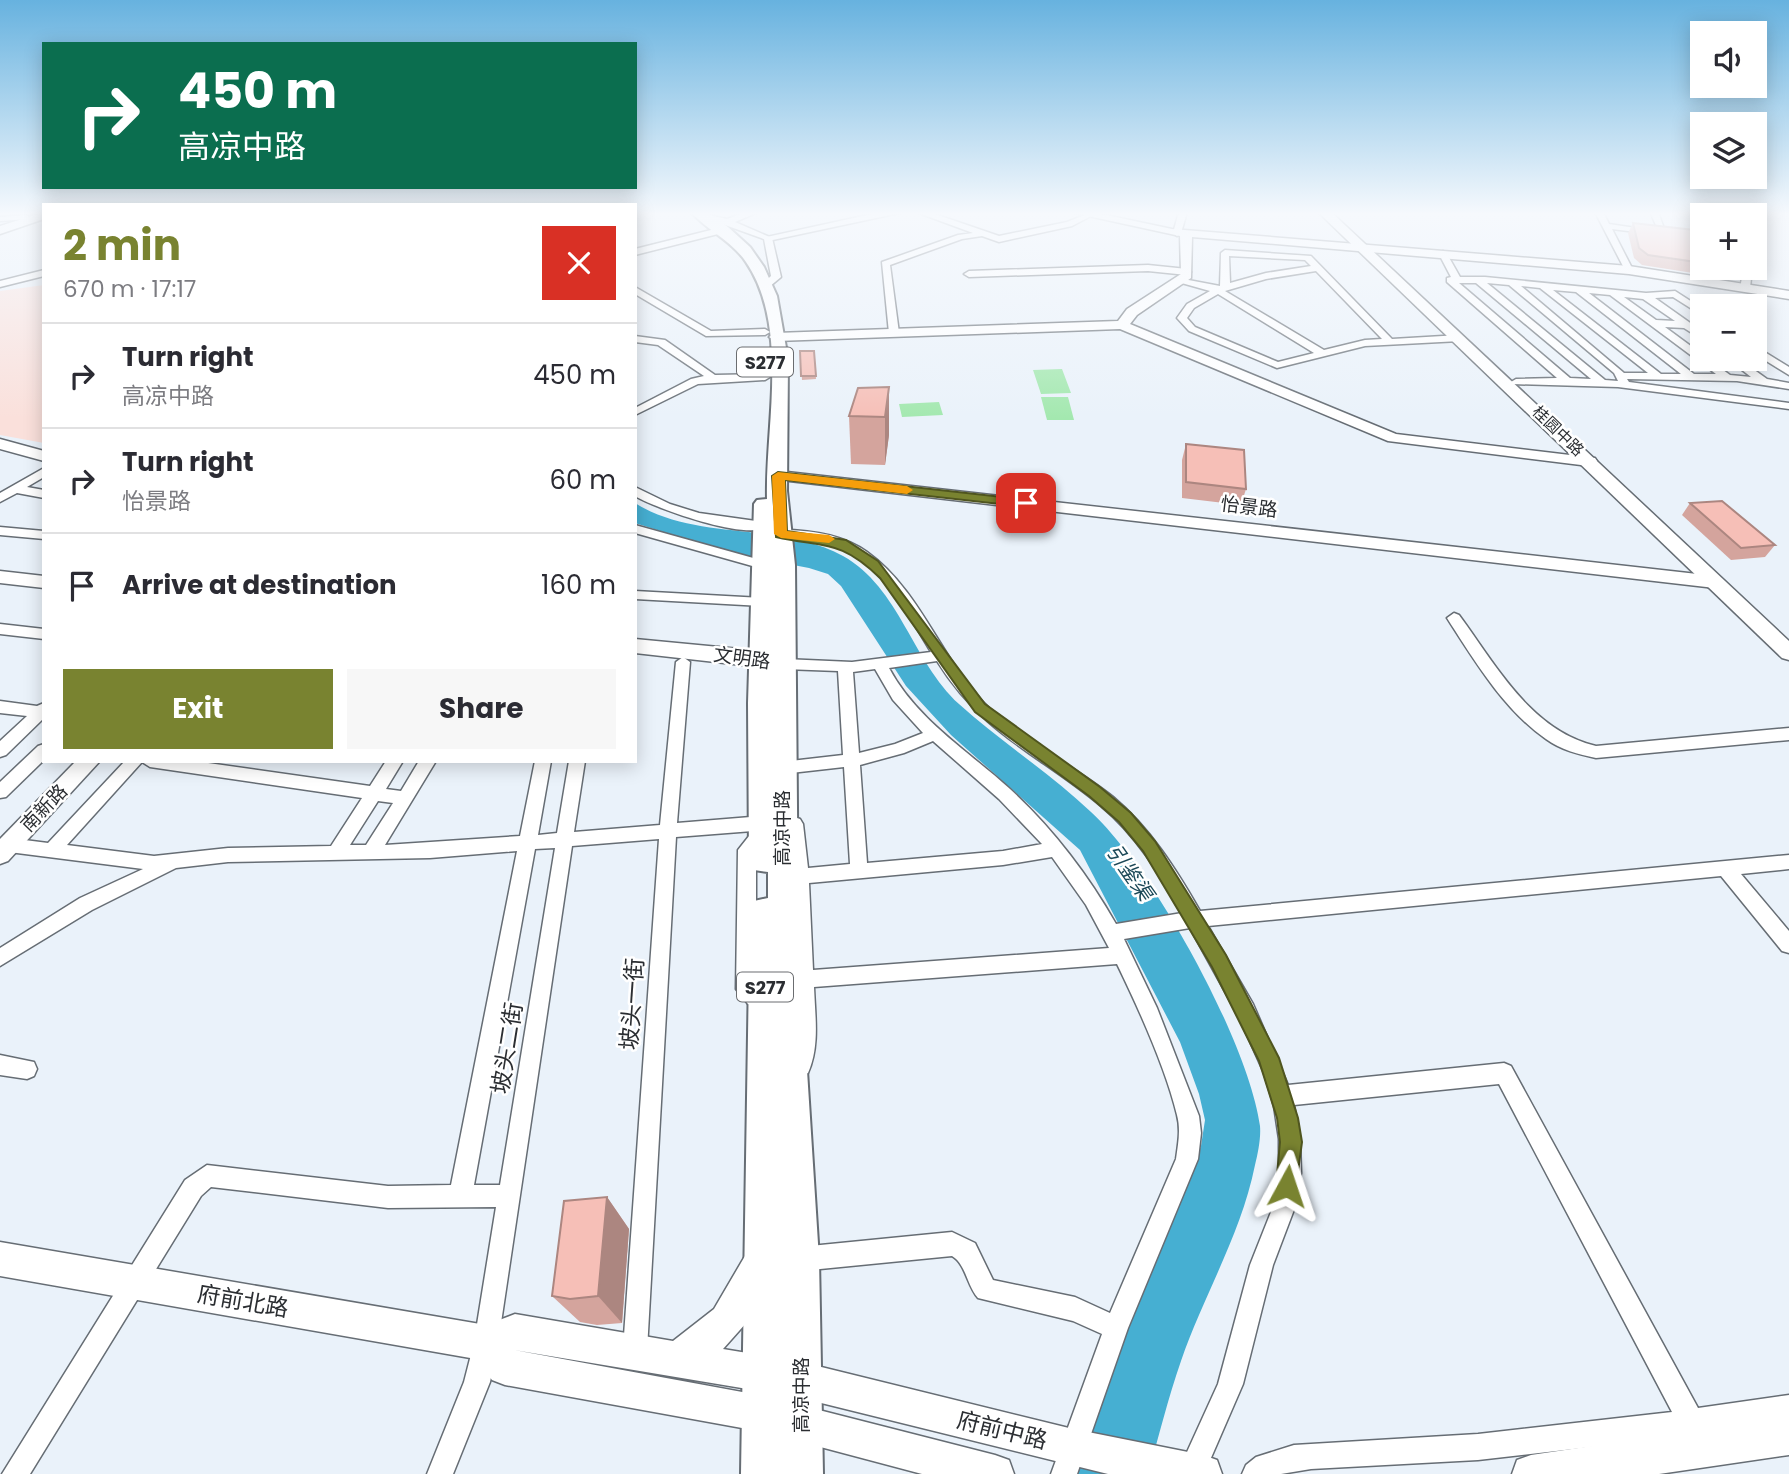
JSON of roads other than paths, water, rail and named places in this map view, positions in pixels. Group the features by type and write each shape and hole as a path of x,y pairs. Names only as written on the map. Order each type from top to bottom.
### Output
{"main road":[{"name":"高凉中路","path":"758,281 761,285"},
{"name":"高凉中路","path":"760,281 771,334 778,476 771,558"},
{"name":"桂圆中路","path":"1401,281 1460,338 1511,382 1589,461 1725,583 1789,634"},
{"name":"桂圆中路","path":"1402,281 1725,583 1789,653"},
{"name":"高凉中路","path":"764,1474 783,1398 800,1259 793,1085 769,822 771,558 765,377 771,334"},
{"path":"0,577 42,582"},
{"path":"0,585 42,590"},
{"name":"文明路","path":"637,646 769,663"},
{"name":"文明路","path":"637,657 683,662 769,663"},
{"name":"高凉中路","path":"769,663 782,768 769,822"},
{"name":"高凉中路","path":"773,888 792,928 784,987 764,1253 783,1398 802,1474"},
{"path":"677,1358 700,1346 729,1320 738,1308 764,1253"},
{"name":"府前北路","path":"0,1259 486,1343 515,1332 635,1350 677,1358 783,1398"},
{"path":"486,1343 505,1367 783,1398 995,1474"},
{"name":"府前中路","path":"783,1398 1073,1457 1189,1472"},
{"path":"1531,1474 1698,1436 1789,1436"}],"street":[{"path":"761,285 769,281"},
{"path":"886,281 894,333"},
{"path":"1122,325 1132,313 1177,281"},
{"path":"1199,281 1222,288 1323,354"},
{"path":"1222,281 1222,288"},
{"path":"1250,281 1222,288 1183,314 1184,322 1192,329 1275,365 1362,344 1460,338"},
{"path":"1332,281 1390,342"},
{"path":"1566,380 1450,281 1577,288 1646,296 1675,295 1690,305"},
{"path":"1479,281 1601,382"},
{"path":"1699,281 1789,295"},
{"path":"1745,288 1746,281"},
{"path":"1513,284 1623,381 1789,406"},
{"path":"1543,286 1657,375"},
{"path":"1577,288 1690,376"},
{"path":"637,291 709,334 894,333 1122,325 1393,438 1589,461"},
{"path":"1611,292 1726,377"},
{"path":"1646,296 1690,328"},
{"path":"1580,315 1613,316 1686,325"},
{"path":"637,339 661,342 713,378"},
{"path":"1767,357 1789,372"},
{"path":"1750,371 1762,380"},
{"path":"1511,382 1623,381 1657,375 1726,377 1762,380 1789,386"},
{"path":"637,411 691,383 713,378 765,377"},
{"path":"0,444 42,455"},
{"path":"0,498 42,473"},
{"name":"怡景路","path":"778,476 1725,583"},
{"path":"16,489 42,494"},
{"path":"637,492 658,505 690,516 771,558"},
{"path":"637,529 771,558"},
{"path":"0,531 40,532"},
{"path":"637,594 830,539 858,551 885,575 937,657 980,708 1094,792 1125,818 1149,846 1187,920 1253,1025 1281,1096 1291,1142 1284,1205 1260,1267 1226,1397 1189,1472"},
{"path":"1454,618 1535,725 1582,749 1596,752 1789,734"},
{"path":"0,629 42,634"},
{"path":"769,663 845,667 937,657"},
{"name":"坡头一街","path":"635,1350 668,832 683,662"},
{"path":"886,664 892,692 934,734 991,782 1057,849 1118,932 1122,955 1181,1097 1190,1133 1187,1159 1116,1328 1073,1457"},
{"path":"845,667 859,872"},
{"path":"0,707 42,711"},
{"path":"0,751 42,711"},
{"path":"782,768 902,750 934,734"},
{"path":"0,792 42,752"},
{"name":"南新路","path":"3,847 87,763"},
{"path":"51,851 133,763"},
{"path":"164,763 405,798"},
{"path":"337,852 393,763"},
{"path":"372,851 427,763"},
{"path":"460,1198 543,763"},
{"name":"坡头二街","path":"440,1474 477,1382 486,1343 577,763"},
{"path":"3,847 135,862 173,862 228,855 430,851 769,822"},
{"path":"773,888 859,872 1028,856 1057,849"},
{"path":"0,958 86,904 173,862"},
{"path":"1118,932 1187,920 1789,862"},
{"path":"1726,868 1789,945"},
{"path":"784,987 1122,955"},
{"path":"0,1065 27,1069"},
{"path":"1281,1096 1504,1073 1698,1436"},
{"path":"15,1474 137,1282 193,1188 207,1176 356,1195 460,1198 509,1196"},
{"path":"800,1259 952,1244 962,1246 968,1252 980,1285 986,1290 1075,1309 1116,1328"},
{"path":"1255,1474 1273,1463 1307,1457 1451,1451 1577,1439 1698,1436 1789,1408"}],"water":[{"name":"引鉴渠","path":"637,504 659,515 685,523 793,538 819,545 843,556 862,570 879,587 929,667 959,704 1075,798 1116,839 1169,914 1218,1005 1252,1090 1260,1126 1260,1140 1241,1216 1190,1336 1148,1474 1074,1474 1093,1412 1201,1146 1205,1120 1199,1094 1180,1042 1080,850 951,735 906,686 841,586 828,574 809,568 730,553 637,524"}]}
